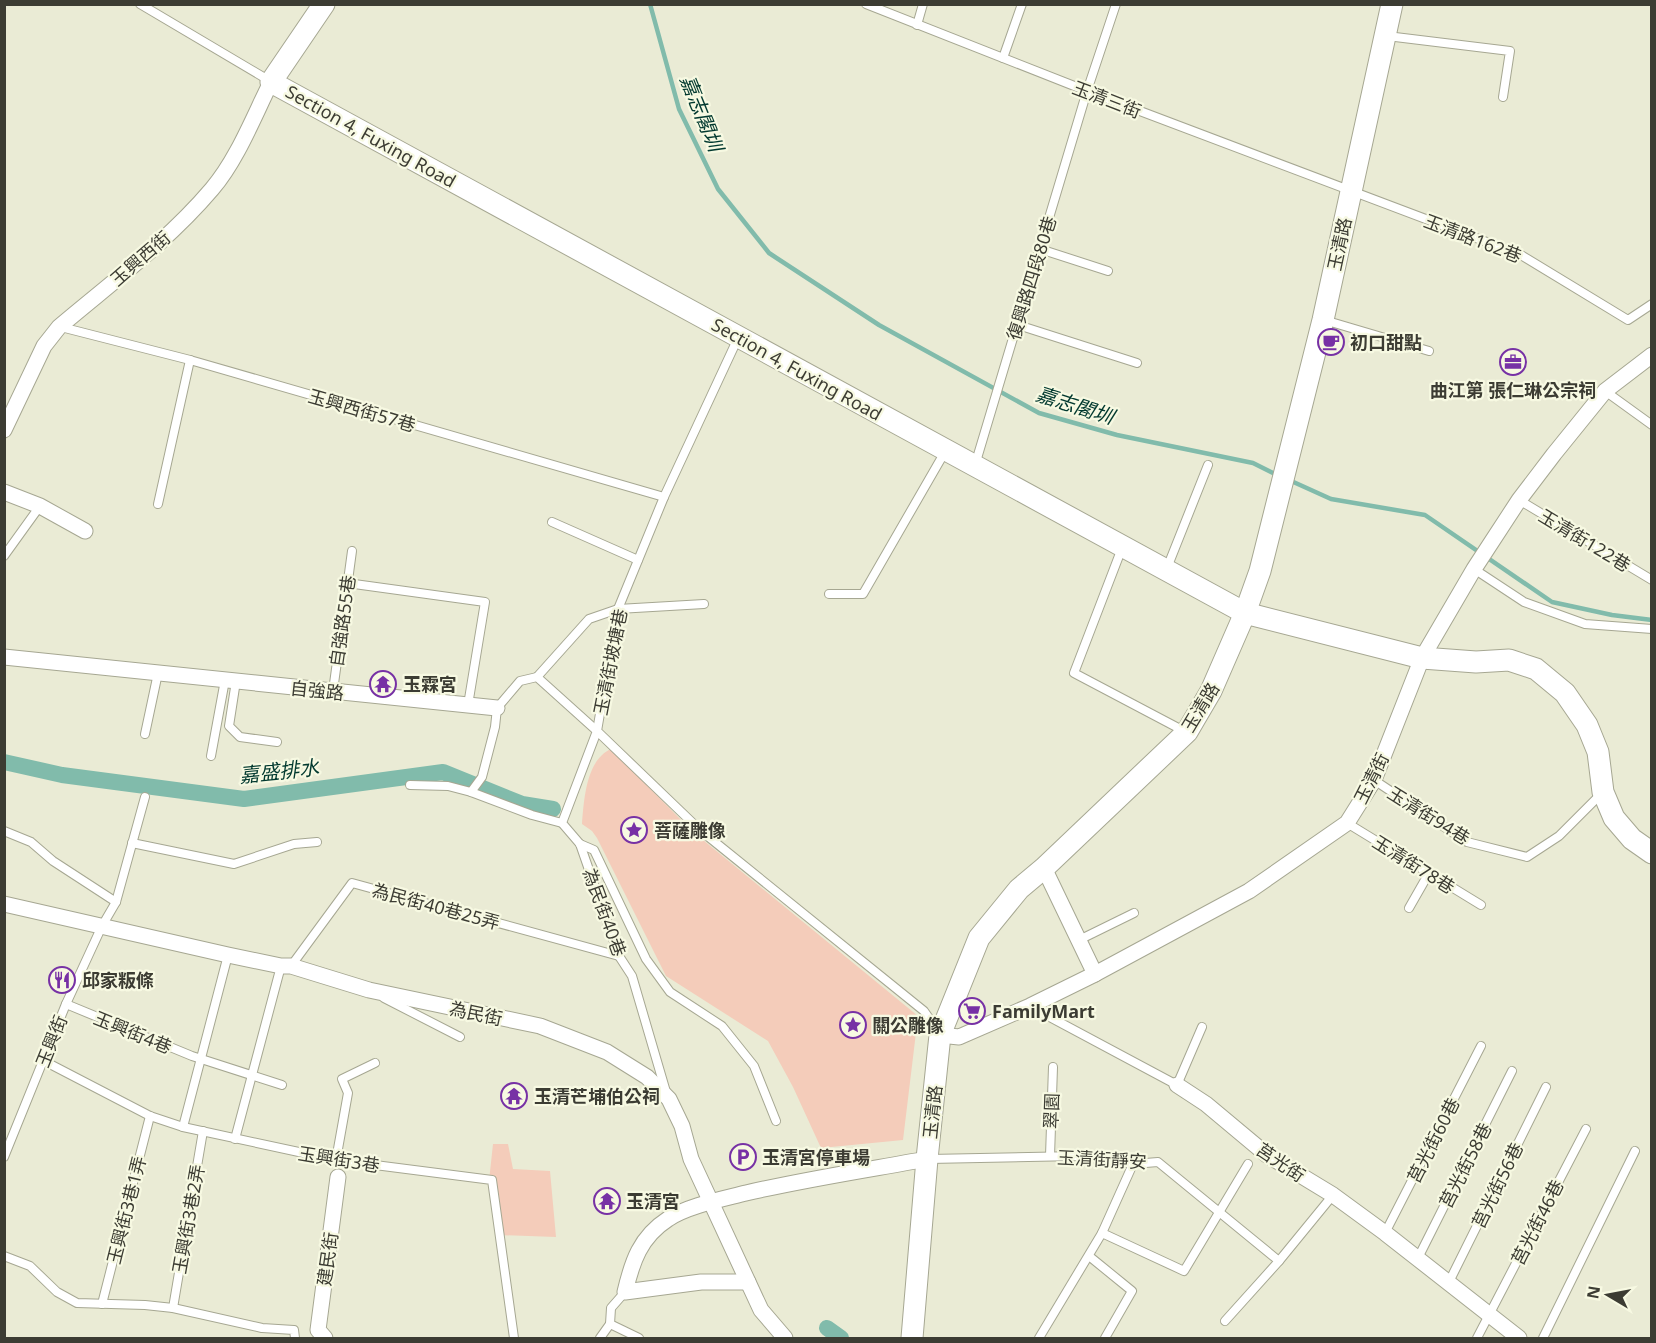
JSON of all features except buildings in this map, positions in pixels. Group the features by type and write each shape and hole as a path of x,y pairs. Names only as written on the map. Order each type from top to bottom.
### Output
{"street":[{"name":"Section 4, Fuxing Road","path":"324,4 271,82 1245,613 1422,658"},
{"name":"玉清路","path":"912,1338 940,1035 979,938 1019,889 1187,732 1211,692 1245,613 1260,571 1323,320 1392,4"},
{"name":"玉興西街","path":"4,430 44,346 59,327 175,227 213,188 231,160 271,82"},
{"name":"玉清街","path":"940,1035 959,1037 1095,974 1248,891 1347,823 1374,780 1422,658 1474,569 1554,454 1605,392 1652,355"},
{"path":"4,492 40,506 85,531"},
{"name":"自強路","path":"4,657 497,708"},
{"path":"1422,658 1476,662 1509,660 1536,669 1565,693 1587,725 1598,752 1603,792 1614,818 1632,839 1652,854"},
{"path":"1044,868 1095,974"},
{"name":"為民街","path":"4,904 286,966 369,990 540,1026 607,1052 646,1077 669,1099 682,1126 691,1159 761,1310 785,1338"},
{"name":"莒光街","path":"1177,1085 1206,1104 1267,1155 1333,1195 1385,1233 1449,1282 1488,1316 1519,1338"},
{"path":"748,1282 701,1282 625,1292 637,1252 650,1234 669,1217 711,1201 798,1181 927,1159"},
{"name":"建民街","path":"325,1338 318,1330 338,1177"}],"lane":[{"path":"140,4 271,82"},
{"name":"玉清三街","path":"866,4 1350,191"},
{"path":"917,25 923,4"},
{"path":"1003,58 1022,4"},
{"name":"復興路四段80巷","path":"975,465 1116,4"},
{"path":"1385,36 1510,51 1503,97"},
{"name":"玉清路162巷","path":"1350,191 1521,255 1628,320 1652,304"},
{"path":"1040,249 1108,271"},
{"path":"1323,320 1429,351"},
{"path":"1018,325 1137,363"},
{"name":"玉興西街57巷","path":"59,327 190,360 664,497"},
{"name":"玉清街坡塘巷","path":"738,337 664,497 618,609 597,731 700,830 924,1011 940,1035"},
{"path":"158,504 190,360"},
{"path":"1605,392 1652,425"},
{"path":"829,594 863,594 946,450"},
{"path":"1166,570 1208,465"},
{"name":"玉清街122巷","path":"1520,500 1652,579"},
{"path":"4,556 40,506"},
{"path":"552,522 638,561"},
{"path":"1122,547 1074,672 1187,732"},
{"name":"自強路55巷","path":"333,692 352,551"},
{"path":"1474,569 1524,602 1585,624 1652,629"},
{"path":"347,583 485,602 468,705"},
{"path":"471,792 482,777 495,728 497,708 520,681 537,677 589,619 618,609 704,604"},
{"path":"145,735 158,673"},
{"path":"410,785 447,786 471,792 532,815 562,823 597,731 537,677"},
{"path":"231,681 229,726 240,737 277,742"},
{"path":"211,756 231,681"},
{"name":"玉清街94巷","path":"1374,780 1467,842 1527,857 1559,836 1603,792"},
{"name":"玉興街","path":"4,1157 66,1004 102,926 116,902 145,797"},
{"name":"為民街40巷","path":"562,823 580,844 619,956 632,976 669,1099"},
{"name":"玉清街78巷","path":"1347,823 1481,906"},
{"path":"4,831 31,842 53,861 116,902"},
{"path":"132,843 234,864 294,844 317,842"},
{"path":"580,844 594,850 646,959 670,992 722,1026 754,1066 776,1121"},
{"path":"1409,908 1429,873"},
{"name":"為民街40巷25弄","path":"286,966 352,883 619,956"},
{"path":"1079,940 1134,913"},
{"path":"183,1127 228,955"},
{"path":"234,1139 286,966"},
{"path":"369,990 460,1037"},
{"name":"玉興街4巷","path":"66,1004 201,1059 282,1085"},
{"name":"莒光街","path":"1030,1006 1177,1085"},
{"path":"1177,1085 1202,1027"},
{"name":"莒光街60巷","path":"1385,1233 1481,1046"},
{"name":"玉興街3巷","path":"44,1061 150,1116 183,1127 336,1160 492,1180 514,1338"},
{"path":"336,1160 348,1093 342,1079 375,1063"},
{"name":"翠園","path":"1050,1156 1053,1066"},
{"name":"莒光街58巷","path":"1418,1258 1512,1071"},
{"name":"莒光街56巷","path":"1449,1282 1546,1087"},
{"name":"玉興街3巷1弄","path":"102,1304 150,1116"},
{"name":"莒光街46巷","path":"1477,1338 1586,1129"},
{"name":"玉興街3巷2弄","path":"173,1308 203,1131"},
{"path":"1544,1338 1635,1151"},
{"name":"玉清街靜安","path":"927,1159 1078,1156 1133,1164 1158,1162 1279,1261"},
{"path":"1040,1338 1102,1233 1133,1164"},
{"path":"1102,1233 1184,1271 1218,1210 1248,1164"},
{"path":"1225,1321 1279,1261 1333,1195"},
{"path":"4,1256 30,1266 52,1288 77,1303 173,1308 262,1328 294,1330 295,1338"},
{"path":"1089,1256 1132,1291 1105,1338"},
{"path":"600,1338 610,1324 611,1308 625,1292"},
{"path":"610,1324 639,1338"}],"shaded area":[{"path":"611,749 692,831 918,1016 903,1140 821,1148 793,1087 768,1041 666,976 597,838 582,824 585,793 591,771 603,754"},
{"path":"493,1144 508,1144 513,1169 550,1171 556,1237 497,1235 489,1181"}],"waterway":[{"name":"嘉志閣圳","path":"650,4 679,109 718,189 769,253 879,325 1039,413 1117,435 1253,463 1279,476"},
{"name":"嘉志閣圳","path":"1289,480 1331,499 1425,515 1552,602 1612,615 1652,620"},
{"name":"嘉盛排水","path":"4,762 62,775 244,799 443,772 522,804 553,809"},
{"path":"827,1328 841,1338"}],"place":[{"name":"初口甜點","path":"1331,342"},
{"name":"曲江第 張仁琳公宗祠","path":"1513,362"},
{"name":"玉霖宮","path":"383,684"},
{"name":"菩薩雕像","path":"634,830"},
{"name":"邱家粄條","path":"62,980"},
{"name":"FamilyMart","path":"972,1011"},
{"name":"關公雕像","path":"853,1025"},
{"name":"玉清芒埔伯公祠","path":"514,1096"},
{"name":"玉清宮停車場","path":"743,1157"},
{"name":"玉清宮","path":"607,1201"}]}
